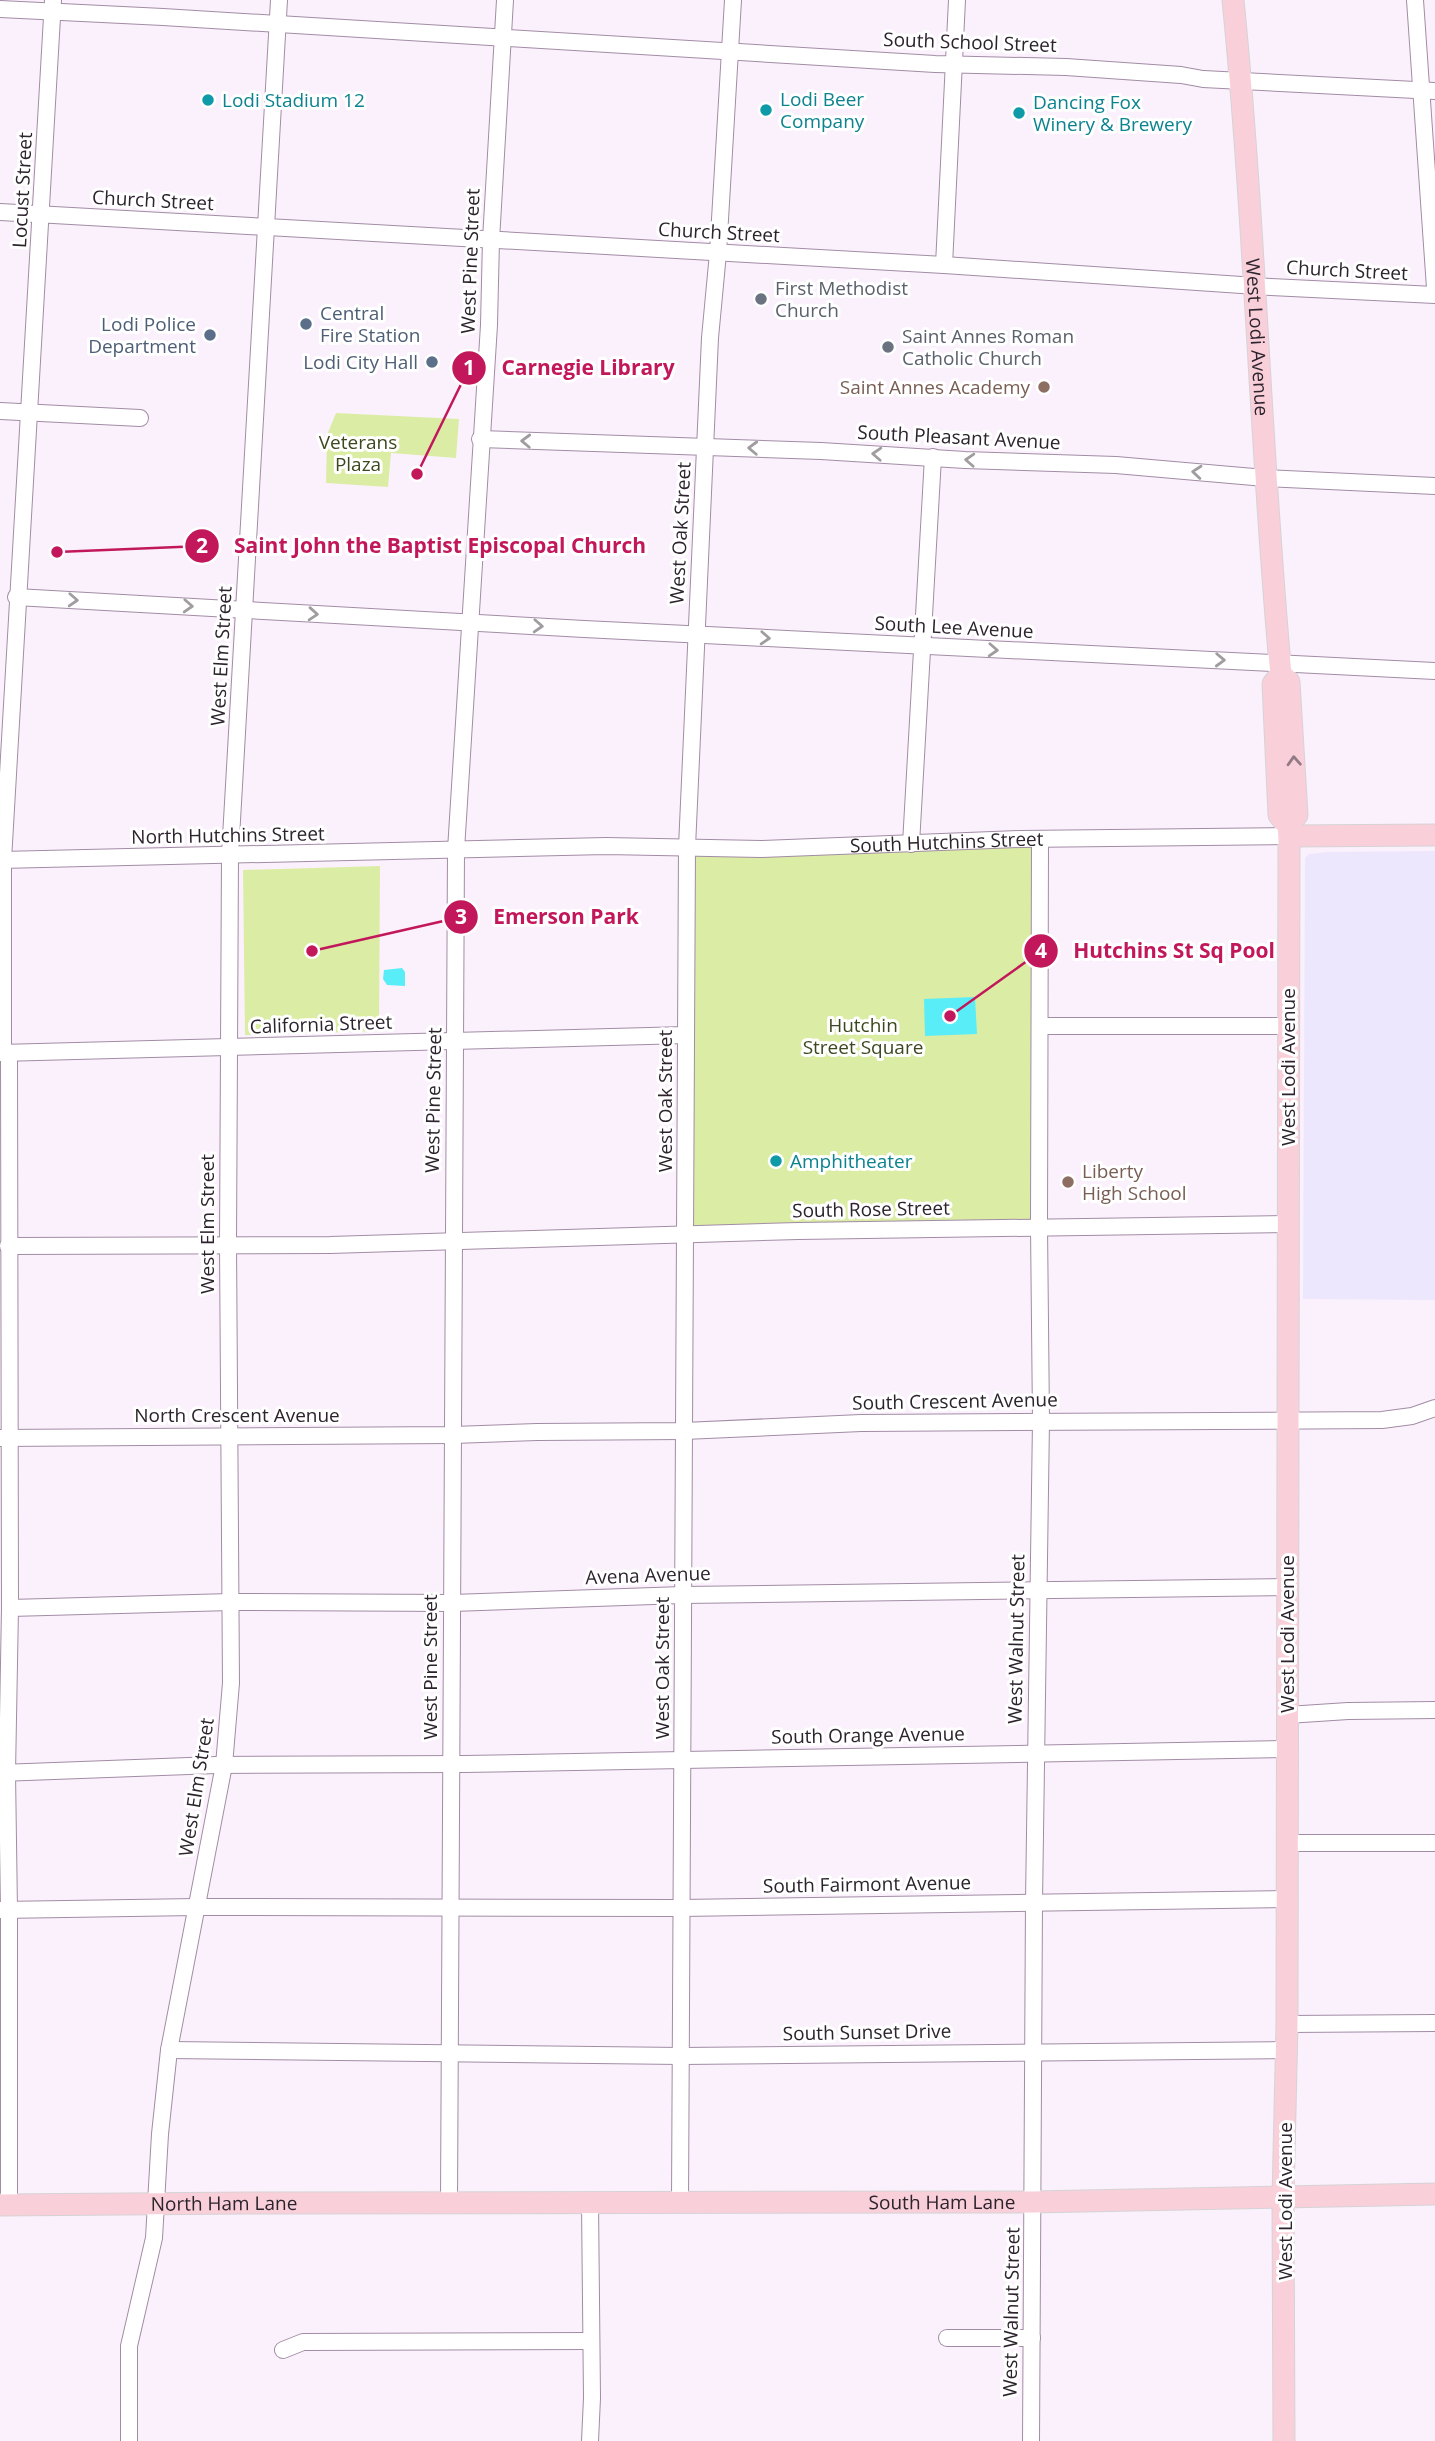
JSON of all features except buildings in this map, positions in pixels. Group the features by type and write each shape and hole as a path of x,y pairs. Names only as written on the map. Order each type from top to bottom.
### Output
{"main road":[{"name":"West Lodi Avenue","path":"1233,0 1241,80 1265,478 1281,669 1273,684 1279,815 1289,831 1284,2441"},
{"name":"South Hutchins Street","path":"1289,831 1435,835"},
{"name":"South Ham Lane","path":"449,2202 1033,2202 1435,2193"},
{"name":"North Ham Lane","path":"4,2205 449,2202"}],"street":[{"name":"West Elm Street","path":"128,2441 129,2346 153,2238 169,2050 224,1765 231,1683 228,1244 230,855 279,0"},
{"name":"West Pine Street","path":"449,2202 456,850 490,304 491,240 505,0"},
{"name":"West Oak Street","path":"680,2203 687,846 710,338 718,253 733,0"},
{"path":"943,265 957,0"},
{"path":"1415,0 1428,91 1435,288"},
{"name":"South School Street","path":"0,9 52,6 163,17 954,65 1066,66 1203,79 1428,91"},
{"name":"Locust Street","path":"4,2205 3,1773 10,1608 4,1438 8,1246 1,860 52,6"},
{"name":"Church Street","path":"0,212 1435,295"},
{"path":"0,411 139,418"},
{"name":"South Pleasant Avenue","path":"480,439 705,446 1116,466 1265,478 1435,486"},
{"path":"911,844 933,457"},
{"name":"South Lee Avenue","path":"16,597 923,646 1281,669 1435,671"},
{"name":"South Hutchins Street","path":"456,850 687,846 761,849 1289,831"},
{"name":"West Walnut Street","path":"1031,2441 1035,1753 1041,1421 1040,839"},
{"name":"North Hutchins Street","path":"1,860 456,850"},
{"path":"1040,1026 1288,1026"},
{"name":"California Street","path":"4,1053 686,1035"},
{"name":"South Rose Street","path":"8,1246 330,1245 1039,1226 1289,1224"},
{"name":"South Crescent Avenue","path":"473,1434 861,1423 1382,1420 1412,1416 1435,1408"},
{"name":"North Crescent Avenue","path":"4,1438 473,1434"},
{"name":"Avena Avenue","path":"10,1608 231,1602 452,1603 683,1595 1287,1587"},
{"path":"1287,1715 1435,1710"},
{"name":"South Orange Avenue","path":"3,1773 224,1765 450,1764 1287,1749"},
{"path":"1286,1843 1435,1843"},
{"name":"South Fairmont Avenue","path":"5,1910 196,1907 681,1908 1286,1899"},
{"path":"1287,2024 1435,2023"},
{"name":"South Sunset Drive","path":"169,2050 681,2056 1286,2050"},
{"path":"590,2203 590,2441"},
{"path":"947,2338 1032,2338"},
{"path":"283,2350 292,2344 303,2342 591,2341"}],"shaded area":[{"path":"1435,851 1435,1300 1303,1299 1305,858 1309,854 1328,852"}],"green space":[{"name":"Veterans Plaza","path":"336,413 459,419 456,458 391,453 388,487 326,483 327,435"},
{"name":"Hutchin Street Square","path":"1040,839 1039,1226 686,1235 687,847"},
{"path":"380,866 379,1031 245,1035 243,870"}],"water":[{"path":"402,968 405,972 405,986 387,985 383,979 384,970"},
{"path":"975,997 977,1034 925,1036 924,999"}],"place":[{"name":"Lodi Stadium 12","path":"208,100"},
{"name":"Lodi Beer Company","path":"766,110"},
{"name":"Dancing Fox Winery & Brewery","path":"1019,113"},
{"name":"First Methodist Church","path":"761,299"},
{"name":"Central Fire Station","path":"306,324"},
{"name":"Lodi Police Department","path":"210,335"},
{"name":"Saint Annes Roman Catholic Church","path":"888,347"},
{"name":"Lodi City Hall","path":"432,362"},
{"name":"Saint Annes Academy","path":"1044,387"},
{"name":"Carnegie Library","path":"417,474"},
{"name":"Saint John the Baptist Episcopal Church","path":"57,552"},
{"name":"Emerson Park","path":"312,951"},
{"name":"Hutchins St Sq Pool","path":"950,1016"},
{"name":"Amphitheater","path":"776,1161"},
{"name":"Liberty High School","path":"1068,1182"}]}
